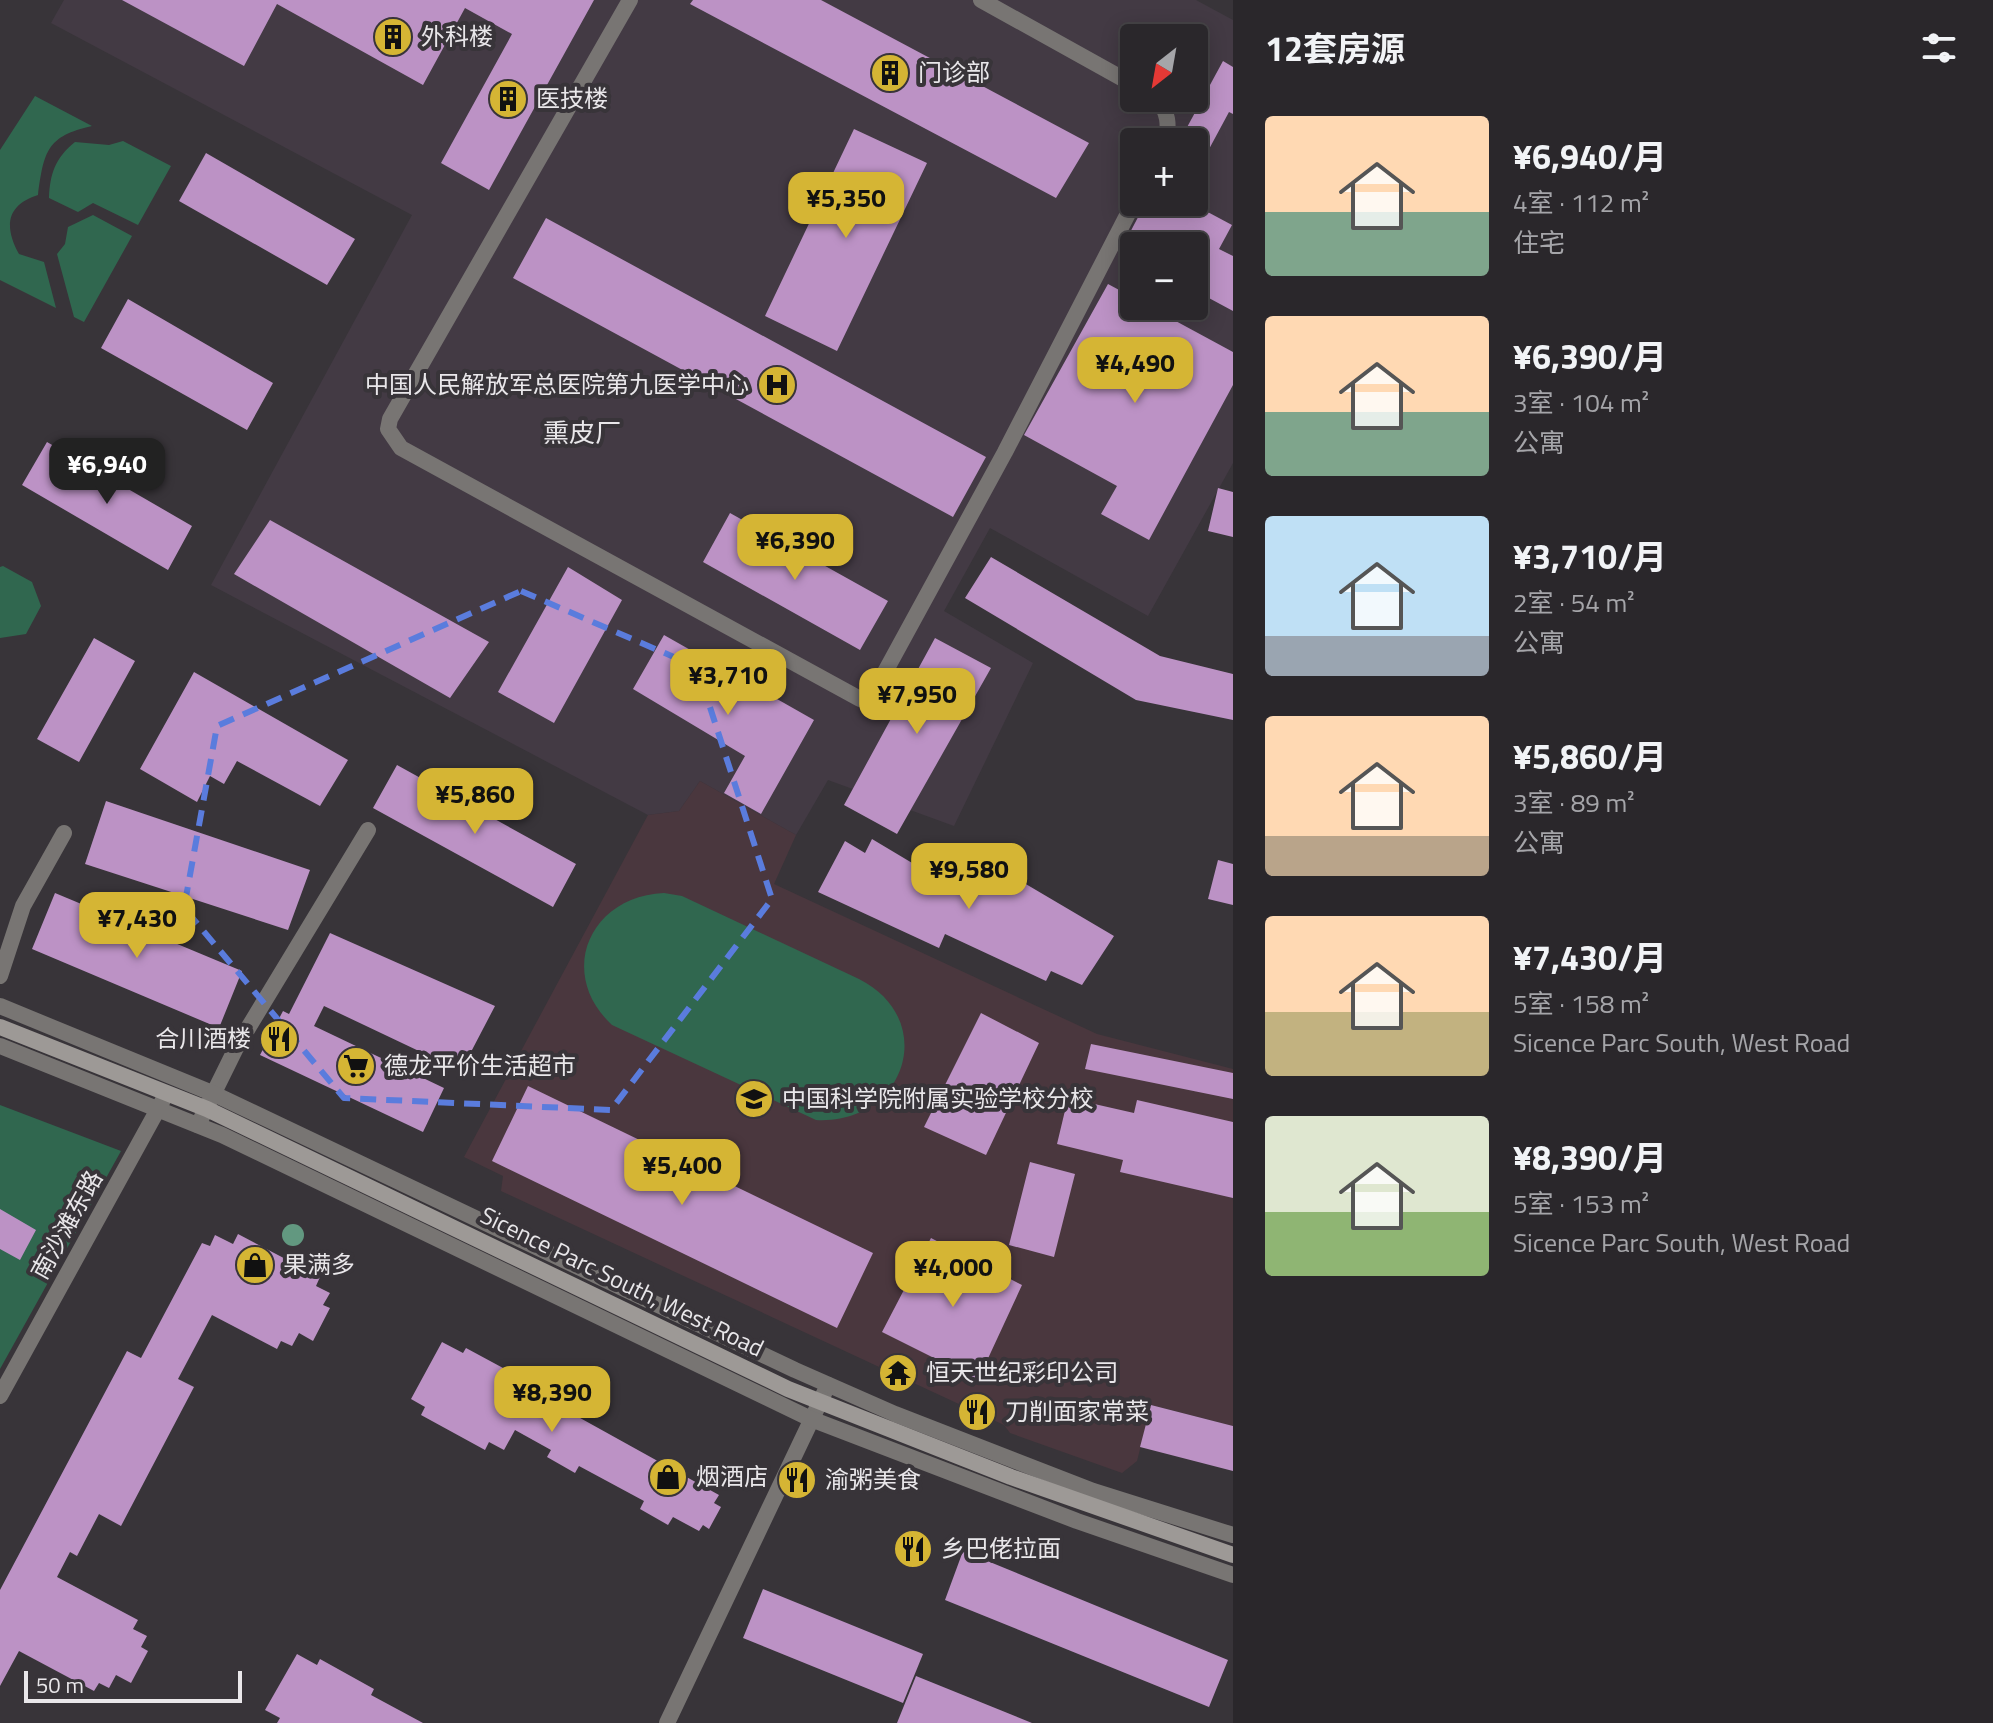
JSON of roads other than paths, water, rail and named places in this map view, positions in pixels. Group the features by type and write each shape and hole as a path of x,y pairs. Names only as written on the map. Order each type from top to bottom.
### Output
{"street":[{"path":"630,0 398,405 388,429 401,448 860,699 873,694 888,667 1005,452 1127,216"},
{"path":"981,0 1120,77"},
{"path":"198,1125 209,1101 368,830"},
{"path":"0,976 23,906 64,833"},
{"path":"0,1006 172,1084"},
{"name":"Sicence Parc South, West Road","path":"0,1027 172,1084 819,1402 1080,1503 1233,1555"},
{"path":"0,1046 198,1125 811,1419 1077,1521 1233,1575"},
{"name":"南沙滩东路","path":"0,1396 172,1084"},
{"path":"209,1101 828,1385 1093,1491 1233,1535"},
{"path":"667,1723 828,1385"}],"place":[{"name":"外科楼","path":"393,37"},
{"name":"门诊部","path":"890,73"},
{"name":"医技楼","path":"508,99"},
{"name":"中国人民解放军总医院第九医学中心","path":"777,385"},
{"name":"合川酒楼","path":"279,1039"},
{"name":"德龙平价生活超市","path":"356,1066"},
{"name":"中国科学院附属实验学校分校","path":"754,1099"},
{"name":"果满多","path":"255,1265"},
{"name":"恒天世纪彩印公司","path":"898,1373"},
{"name":"刀削面家常菜","path":"977,1412"},
{"name":"烟酒店","path":"668,1477"},
{"name":"渝粥美食","path":"797,1480"},
{"name":"乡巴佬拉面","path":"913,1549"}],"district":[{"name":"熏皮厂","path":"582,433"}]}
